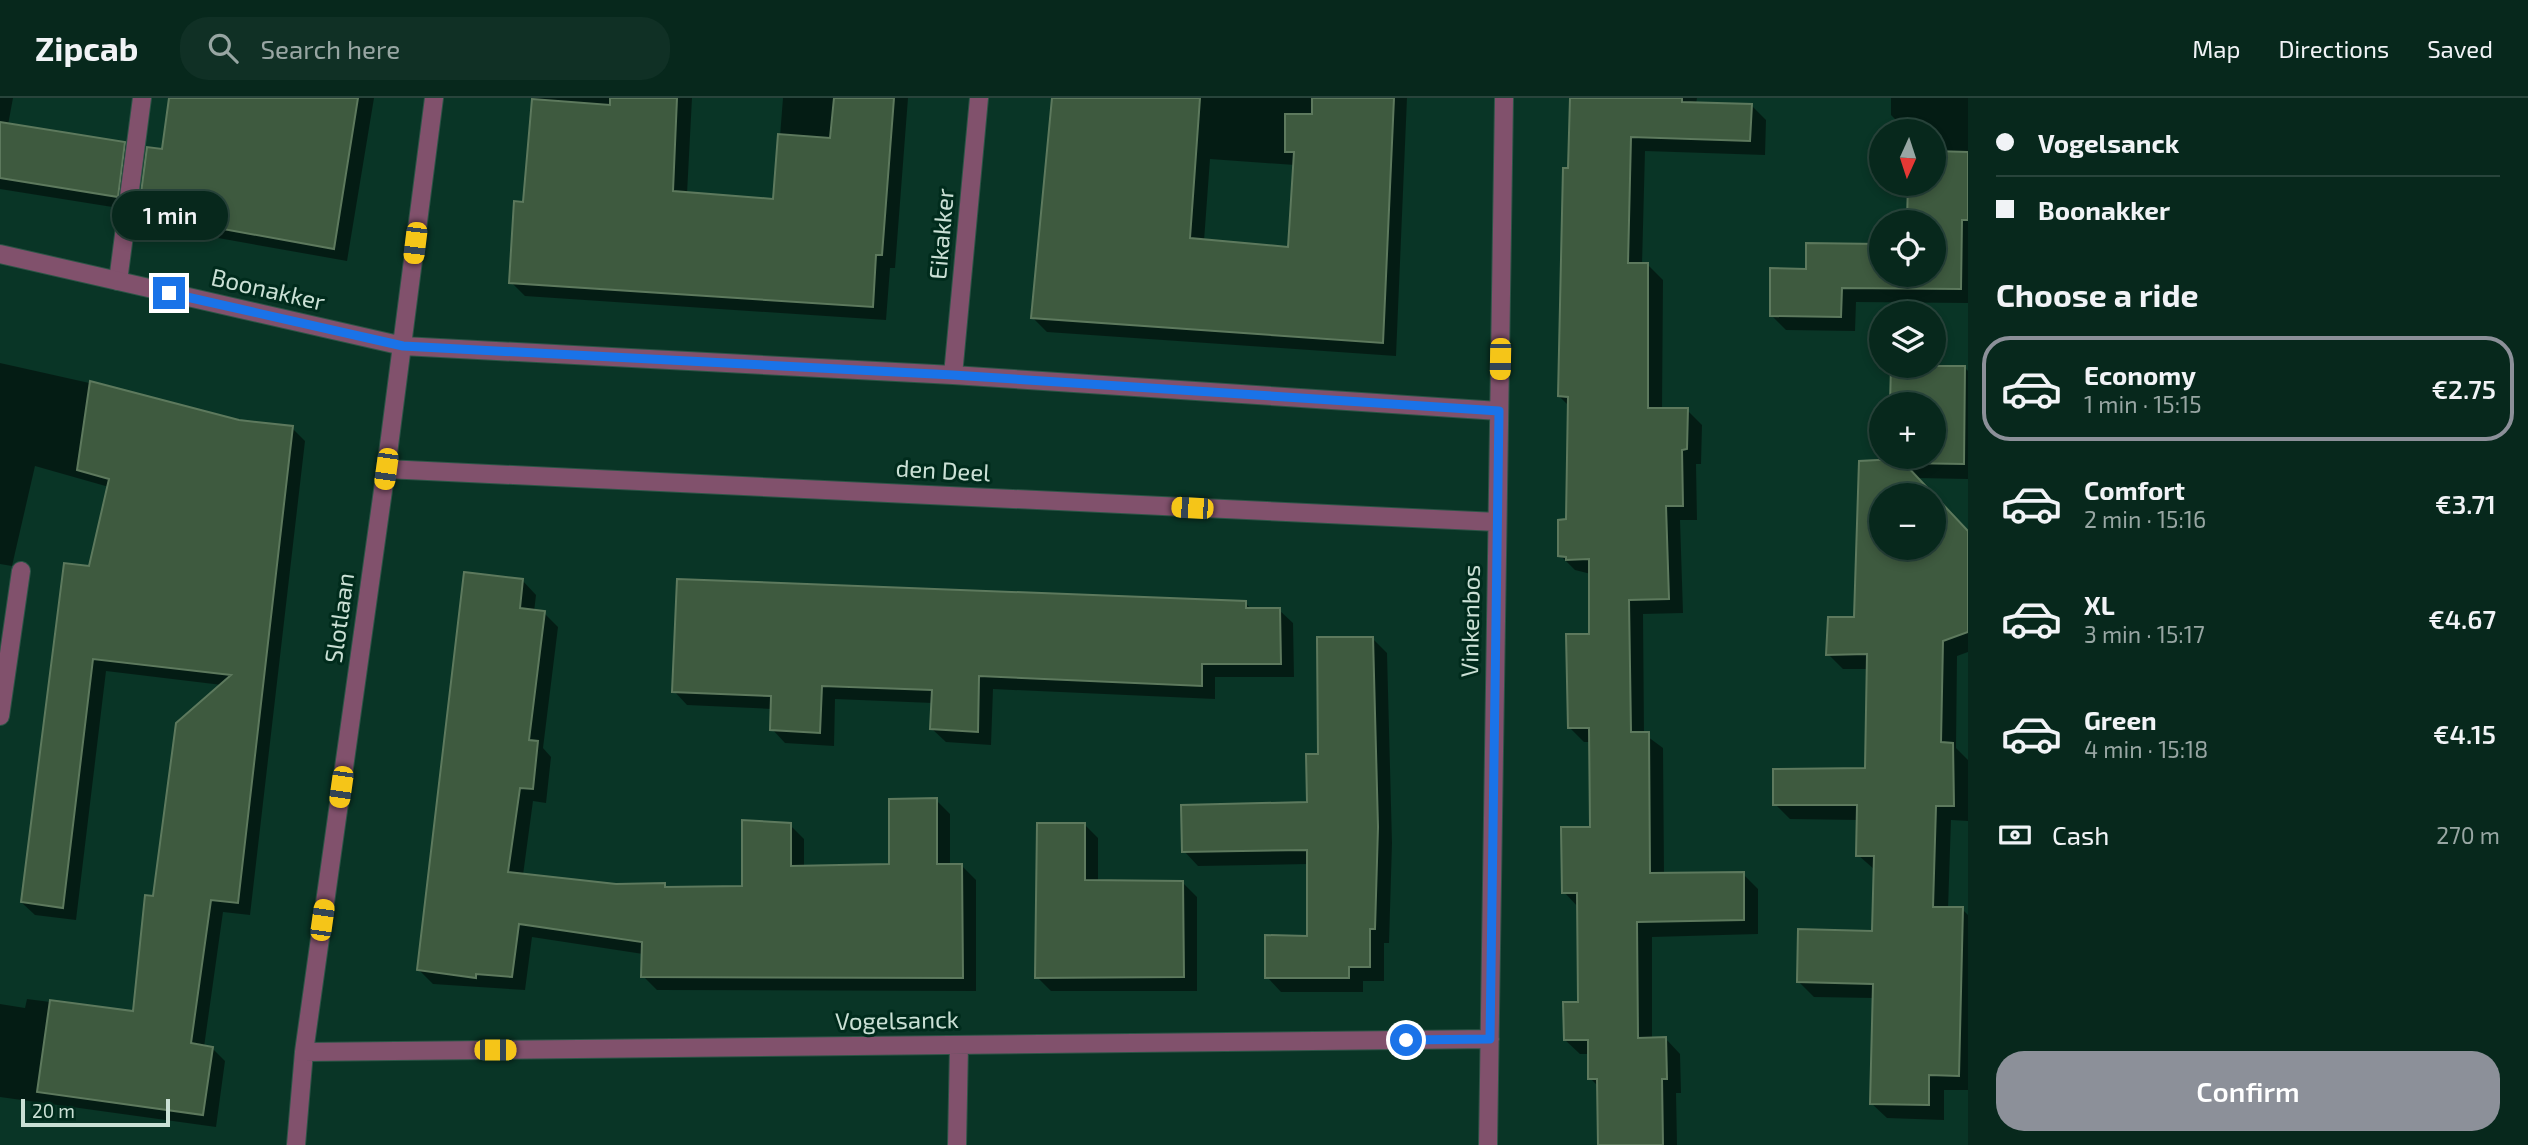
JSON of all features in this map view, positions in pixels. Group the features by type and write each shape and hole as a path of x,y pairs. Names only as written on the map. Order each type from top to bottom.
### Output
{"street":[{"path":"118,281 142,98"},
{"name":"Slotlaan","path":"296,1145 304,1052 403,346 434,98"},
{"name":"Eikakker","path":"953,375 979,98"},
{"name":"Vinkenbos","path":"1488,1145 1504,98"},
{"name":"Boonakker","path":"0,254 403,346"},
{"path":"403,346 953,375 1499,411"},
{"name":"den Deel","path":"386,469 1497,522"},
{"path":"0,716 22,571"},
{"name":"Vogelsanck","path":"304,1052 1490,1039"},
{"path":"957,1145 959,1045"}],"building":[{"path":"169,98 358,98 334,249 146,215 148,202 140,201 147,147 162,149"},
{"path":"610,98 677,98 673,191 773,199 778,134 830,138 834,98 894,98 882,255 876,255 873,307 509,283 514,201 523,202 532,99 610,105"},
{"path":"1052,98 1200,98 1190,238 1288,247 1294,152 1285,152 1285,114 1312,114 1312,98 1394,98 1383,343 1031,318"},
{"path":"1570,98 1682,98 1682,102 1752,104 1750,141 1631,137 1628,263 1648,263 1648,408 1688,408 1687,449 1682,450 1683,506 1666,506 1669,599 1629,600 1631,732 1649,732 1650,873 1744,872 1744,920 1637,922 1638,1038 1666,1037 1667,1079 1662,1079 1663,1145 1598,1145 1597,1079 1588,1079 1588,1040 1564,1040 1563,1002 1578,1002 1577,893 1562,893 1561,827 1590,827 1589,728 1568,728 1566,634 1589,634 1589,559 1566,560 1566,557 1558,556 1558,520 1566,519 1568,397 1558,396 1563,168 1568,168"},
{"path":"0,122 125,142 118,197 0,178"},
{"path":"1946,151 1968,152 1968,220 1962,220 1961,289 1842,288 1841,317 1770,316 1770,268 1806,269 1806,243 1869,244 1869,287 1946,287 1946,210 1907,210 1908,196 1946,196"},
{"path":"1946,366 1965,366 1964,464 1946,464 1946,392 1890,392 1891,378 1946,378"},
{"path":"90,381 239,420 293,426 238,903 211,900 191,1043 213,1047 203,1115 37,1092 50,1000 133,1011 145,895 153,896 176,723 231,675 93,659 63,908 21,902 64,563 89,566 109,479 77,470"},
{"path":"1869,460 1869,469 1910,469 1923,483 1869,483 1869,560 1946,560 1946,508 1968,531 1968,632 1943,641 1941,742 1953,743 1954,806 1936,806 1933,907 1963,907 1959,1076 1929,1075 1929,1105 1870,1104 1873,984 1797,982 1798,929 1872,931 1874,856 1856,856 1857,805 1773,805 1773,769 1865,768 1867,654 1826,655 1828,617 1854,617 1859,461"},
{"path":"464,572 523,579 520,608 545,611 529,740 538,741 533,789 520,788 508,872 616,884 665,883 665,887 742,886 742,820 791,823 791,866 889,864 889,799 937,798 937,864 962,864 963,978 641,977 642,942 519,924 512,977 476,974 476,978 417,970"},
{"path":"677,579 1246,601 1246,608 1280,608 1281,664 1202,664 1202,686 979,676 978,732 930,729 932,690 822,686 820,733 770,730 771,696 672,692"},
{"path":"1317,637 1373,637 1378,827 1375,929 1370,929 1370,967 1349,967 1349,978 1265,978 1265,935 1307,936 1307,850 1182,852 1181,805 1307,802 1306,754 1318,754"},
{"path":"1037,823 1085,823 1085,880 1183,881 1184,977 1035,978"}],"route":[{"path":"169,293 403,346 953,375 1499,411 1490,1039 1406,1040"}]}
